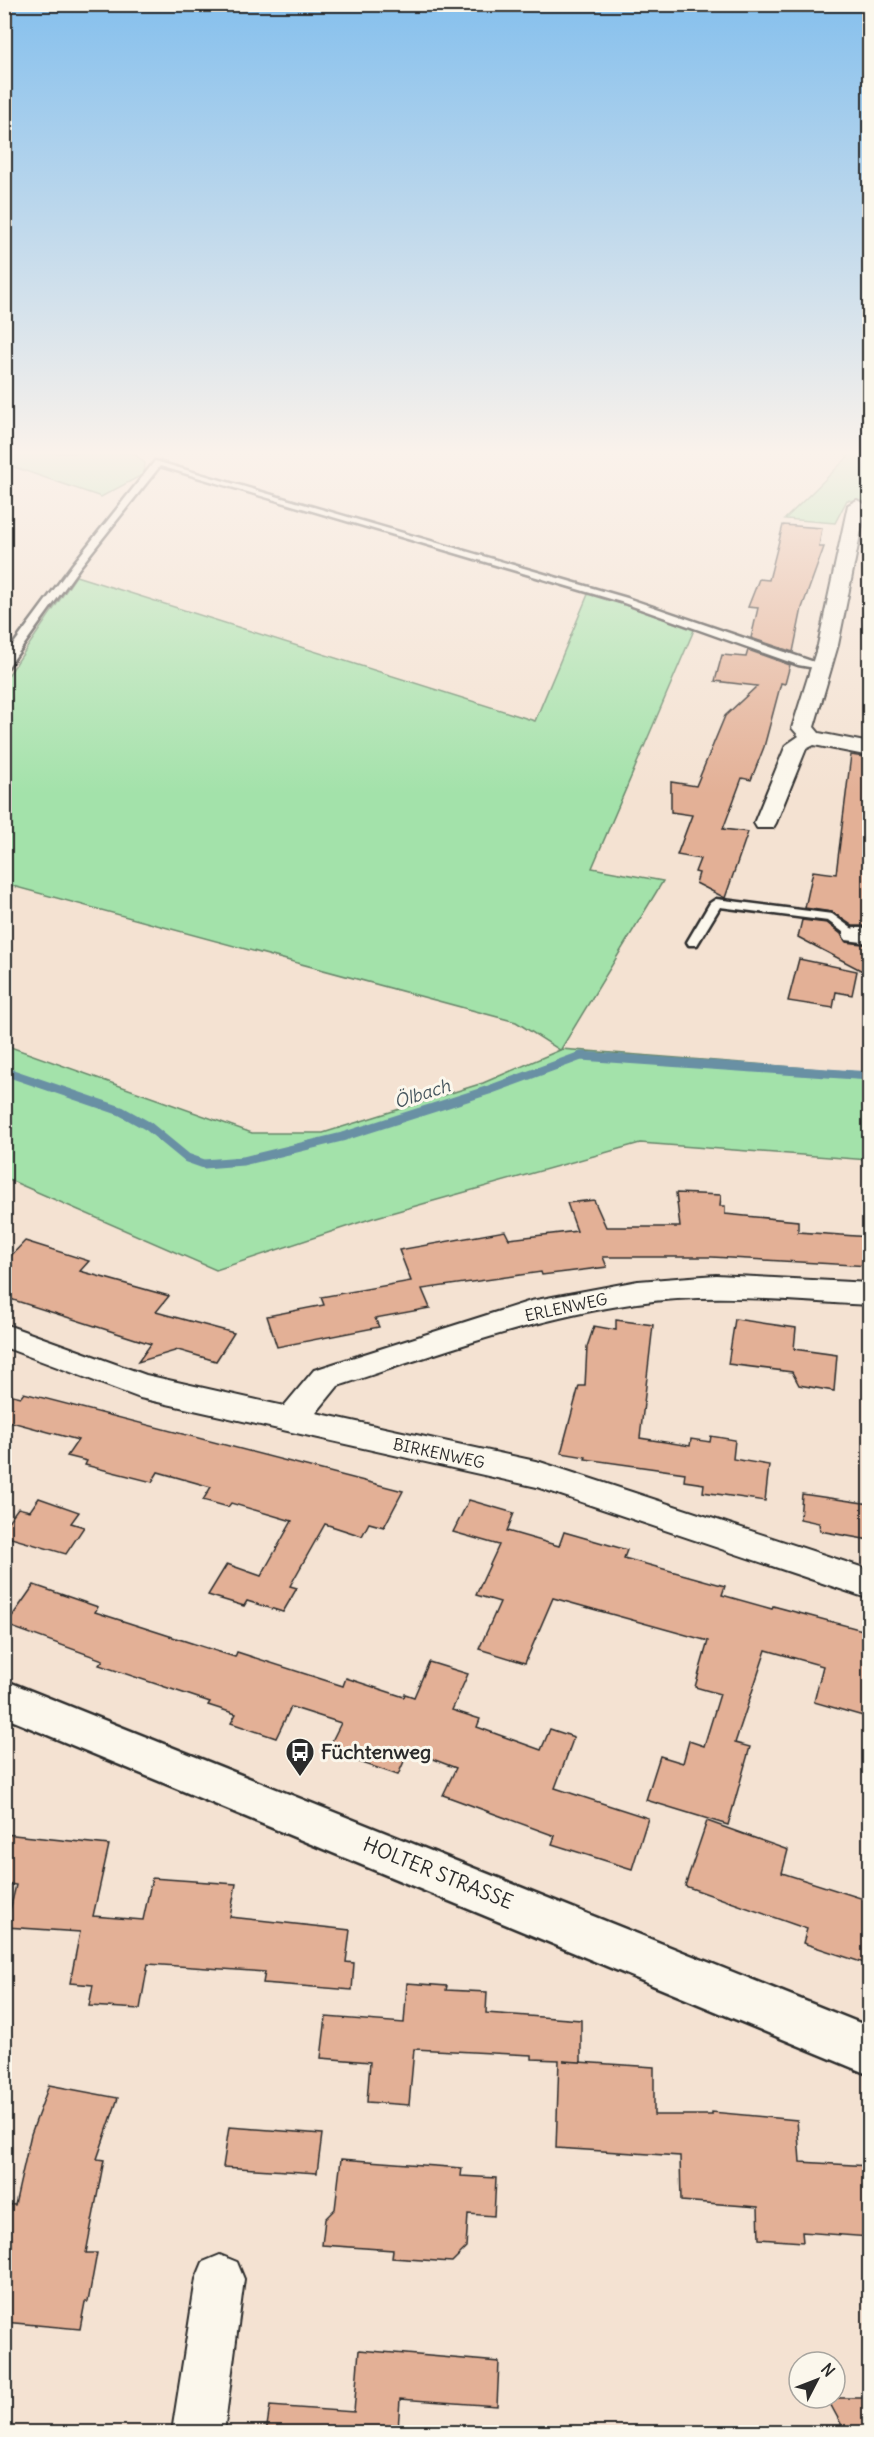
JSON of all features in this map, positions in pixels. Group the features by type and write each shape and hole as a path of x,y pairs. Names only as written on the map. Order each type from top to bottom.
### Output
{"street":[{"path":"844,567 821,666 803,728 812,738 870,750"},
{"path":"765,823 797,745 812,738"},
{"name":"ERLENWEG","path":"291,1420 326,1378 542,1309 638,1292 716,1286 870,1294"},
{"name":"BIRKENWEG","path":"4,1335 140,1386 540,1475 870,1585"},
{"name":"HOLTER STRASSE","path":"4,1698 870,2051"},
{"path":"198,2433 220,2279"}],"lane":[{"path":"4,665 75,567"},
{"path":"511,567 624,600 801,663 821,666"},
{"path":"693,942 716,903 832,918 862,936"}],"green space":[{"path":"76,576 535,721 589,592 694,630 592,868 663,881 561,1049 869,1073 869,1160 640,1143 373,1218 216,1270 5,1178 5,1045 252,1133 323,1133 483,1083 560,1050 516,1022 5,884 5,680"}],"building":[{"path":"772,567 817,567 802,608 793,652 751,638 758,608 748,607 759,579 769,580"},
{"path":"748,650 790,665 785,684 781,683 764,747 751,780 742,778 723,829 748,832 725,898 696,883 699,873 695,872 700,859 677,855 692,815 671,812 671,782 696,786 725,716 757,686 715,681 722,655 746,657"},
{"path":"851,755 870,758 870,926 853,926 832,912 805,908 813,871 836,874"},
{"path":"802,920 827,923 841,934 846,942 870,945 870,975 798,937"},
{"path":"799,959 857,971 852,995 836,992 833,1008 788,1001"},
{"path":"676,1193 721,1195 720,1206 725,1206 725,1214 798,1221 798,1232 870,1237 870,1266 712,1257 603,1257 607,1267 542,1275 541,1272 422,1289 430,1308 375,1318 379,1327 277,1347 267,1316 324,1305 321,1297 411,1281 399,1250 505,1231 509,1239 577,1231 567,1203 594,1200 606,1227 680,1227"},
{"path":"25,1241 89,1261 80,1271 169,1296 156,1312 234,1333 216,1361 178,1350 138,1362 151,1344 4,1297 4,1263"},
{"path":"735,1319 796,1328 794,1349 837,1355 834,1391 799,1385 792,1372 728,1364"},
{"path":"616,1320 653,1325 640,1438 690,1446 691,1439 710,1442 711,1436 735,1440 733,1459 769,1465 765,1501 703,1492 704,1484 684,1481 685,1473 585,1459 586,1457 561,1453 579,1386 585,1386 587,1347 594,1326 616,1330"},
{"path":"4,1393 21,1397 24,1393 403,1491 384,1527 369,1523 362,1536 325,1524 290,1586 297,1588 283,1612 247,1601 244,1606 208,1595 227,1564 261,1576 292,1521 231,1503 228,1507 203,1500 211,1487 158,1472 152,1482 85,1465 87,1461 67,1456 78,1440 4,1420"},
{"path":"802,1494 870,1504 870,1540 820,1531 819,1523 800,1519"},
{"path":"39,1498 79,1512 71,1523 84,1527 66,1554 4,1536 4,1527 18,1508 30,1511"},
{"path":"469,1500 514,1513 507,1531 559,1546 564,1532 627,1550 624,1558 725,1586 722,1595 870,1632 870,1718 814,1702 823,1666 766,1650 735,1743 750,1747 728,1825 646,1800 660,1756 683,1763 689,1741 704,1746 720,1694 695,1687 708,1641 553,1598 525,1663 479,1649 500,1602 476,1595 499,1545 453,1532"},
{"path":"34,1585 98,1607 95,1612 235,1657 237,1652 343,1686 346,1678 404,1697 405,1694 414,1697 429,1662 468,1674 452,1710 480,1719 477,1727 541,1750 550,1729 574,1737 555,1788 648,1818 632,1869 552,1844 555,1836 443,1795 456,1768 409,1750 398,1775 327,1751 341,1723 291,1707 276,1738 231,1723 236,1714 208,1705 210,1702 99,1665 103,1660 6,1625"},
{"path":"707,1821 788,1850 782,1873 870,1901 870,1965 803,1943 807,1929 685,1886"},
{"path":"4,1834 109,1845 93,1916 143,1920 152,1878 236,1884 230,1917 350,1930 346,1962 354,1963 352,1990 263,1983 265,1972 148,1964 140,2009 89,2006 93,1985 70,1983 80,1932 6,1927 16,1885 4,1883"},
{"path":"407,1983 447,1986 446,1990 487,1992 486,2013 581,2020 581,2062 563,2061 654,2067 654,2115 712,2115 712,2112 797,2120 800,2162 870,2166 870,2237 802,2232 803,2242 759,2239 758,2207 681,2201 680,2156 556,2148 559,2060 532,2059 532,2055 414,2049 409,2105 367,2102 370,2062 321,2058 326,2017 404,2023"},
{"path":"49,2085 118,2098 97,2159 104,2160 86,2253 97,2253 88,2302 85,2302 80,2329 4,2322 4,2204 15,2205 31,2134"},
{"path":"229,2127 322,2134 317,2173 223,2167"},
{"path":"341,2159 462,2168 461,2176 496,2178 494,2216 468,2214 466,2248 452,2262 392,2258 393,2250 322,2245 325,2219 335,2209"},
{"path":"359,2350 499,2362 497,2406 400,2399 398,2430 363,2429 363,2433 266,2433 270,2406 354,2412"},
{"path":"847,2398 870,2398 870,2433 846,2433 834,2410 847,2410"}],"waterway":[{"name":"Ölbach","path":"4,1071 121,1111 148,1126 187,1158 204,1164 243,1161 342,1137 489,1090 581,1056 870,1076"}],"place":[{"name":"Füchtenweg","path":"300,1778"}]}
